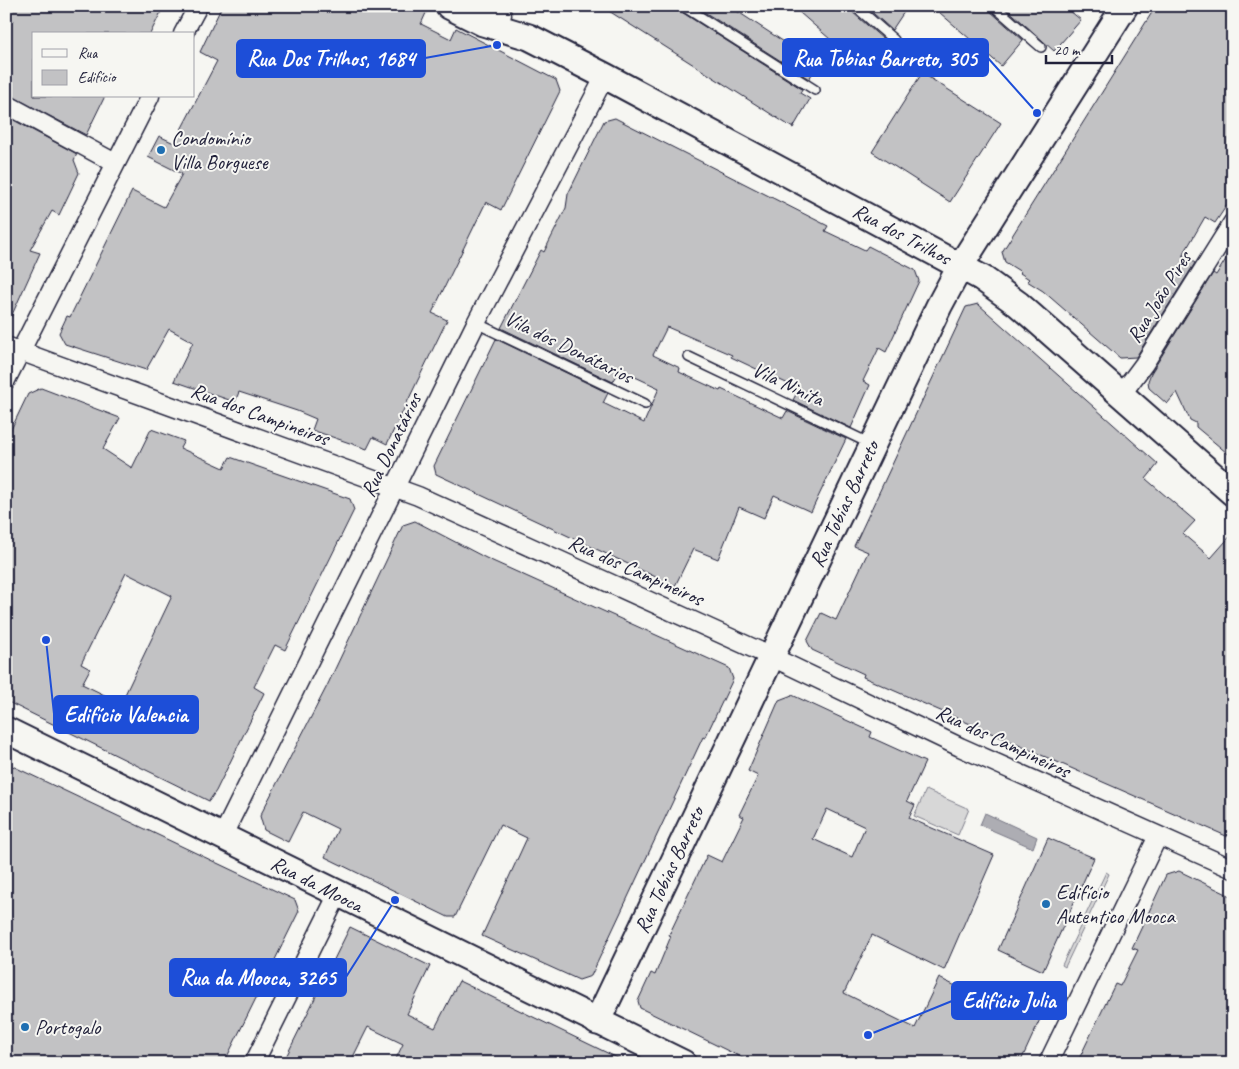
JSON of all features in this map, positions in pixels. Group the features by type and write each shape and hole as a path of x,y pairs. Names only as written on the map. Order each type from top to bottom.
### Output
{"main road":[{"name":"Rua dos Trilhos","path":"449,6 483,23 529,38 605,76 961,265 1018,304 1233,493"},
{"name":"Rua Tobias Barreto","path":"597,1022 770,656 939,306 961,265 1125,6"},
{"name":"Rua dos Trilhos","path":"494,9 529,38"},
{"name":"Rua da Mooca","path":"6,730 683,1063"}],"street":[{"path":"184,32 198,6"},
{"name":"Rua Donatários","path":"222,837 476,323 605,76"},
{"path":"6,380 13,349 149,98"},
{"path":"6,104 115,163"},
{"name":"Rua João Pires","path":"1121,395 1144,364 1233,222"},
{"name":"Rua dos Campineiros","path":"13,349 395,488 770,656 960,747 1233,869"},
{"path":"1048,1063 1158,836"},
{"path":"254,1063 338,894"}],"lane":[{"path":"683,6 815,90"},
{"path":"855,6 894,40"},
{"path":"994,6 1041,47"},
{"name":"Vila dos Donátarios","path":"476,323 645,404"},
{"name":"Vila Ninita","path":"689,357 872,444"}],"shaded area":[{"path":"926,790 969,809 958,835 914,816"},
{"path":"985,813 1037,837 1033,848 980,825"},
{"path":"1106,872 1109,874 1065,967 1062,965"}],"building":[{"path":"6,6 164,6 151,32 32,32 32,98 104,98 86,135 6,93 6,33 13,20 6,17"},
{"path":"222,6 414,6 426,13 421,24 451,39 456,28 556,80 560,91 501,210 486,202 432,313 447,320 387,444 373,437 367,449 312,430 316,419 297,411 239,392 235,402 174,381 193,342 169,329 146,370 65,344 59,333 67,316 70,317 132,191 164,207 182,174 148,157 159,136 174,143 217,61 200,52"},
{"path":"601,6 677,6 680,11 802,89 800,93 810,99 793,128"},
{"path":"695,6 729,6 818,64 809,79"},
{"path":"792,6 849,6 851,11 883,39 861,66"},
{"path":"865,6 908,6 892,30"},
{"path":"932,6 988,6 990,11 1023,40 1001,66"},
{"path":"1004,6 1064,6 1081,20 1054,51"},
{"path":"1156,6 1233,6 1233,196 1215,223 1205,217 1183,255 1195,263 1136,357 1120,358 1043,291 1027,281 1029,279 1021,272 1005,262 1002,252"},
{"path":"922,73 1001,123 950,202 872,152"},
{"path":"6,116 77,154 74,160 79,173 59,215 52,211 30,250 40,253 6,328"},
{"path":"615,118 828,226 825,231 865,250 868,246 915,270 919,281 886,352 879,348 863,381 870,385 851,428 793,400 799,389 731,357 732,355 667,327 653,355 680,368 679,372 783,418 787,411 846,439 811,512 774,495 764,518 739,507 718,559 693,549 675,586 436,474 434,466 496,339 608,393 603,403 644,423 659,388 620,370 613,382 501,328 541,250 544,252 566,208 568,194 604,121"},
{"path":"1233,248 1233,458 1196,427 1196,423 1190,420 1177,392 1167,404 1149,388 1148,381 1151,373 1213,273 1216,275"},
{"path":"978,304 1158,464 1146,479 1195,521 1183,534 1211,558 1233,533 1233,839 863,677 864,674 812,650 807,641 821,613 836,620 868,552 854,546 966,307"},
{"path":"41,388 120,418 103,449 132,468 151,429 184,441 180,448 224,468 230,457 350,499 354,510 285,650 275,645 254,687 264,693 216,791 209,801 6,701 6,440 28,394","holes":["126,573 172,596 121,703 82,684 90,669 81,664"]},
{"path":"415,521 486,558 729,668 733,679 705,738 703,737 591,976 579,980 482,936 527,838 500,825 455,917 448,917 325,857 338,829 303,812 288,842 264,830 260,816 327,686 403,525"},
{"path":"792,695 872,732 870,737 925,762 907,801 915,805 909,818 994,855 944,970 872,935 844,993 915,1028 939,978 983,999 987,991 1041,1017 1020,1063 753,1063 640,1008 638,1001 651,973 655,975 671,936 669,935 707,855 722,862 744,817 739,815 758,776 748,771 779,700","holes":["827,809 865,827 852,857 813,839"]},
{"path":"6,763 295,900 299,911 224,1063 6,1063"},
{"name":"Edifício Autentico Mooca","path":"1048,838 1094,858 1043,971 998,950"},
{"path":"1179,871 1233,897 1233,1063 1077,1063 1115,984 1120,986 1138,950 1132,948 1166,875"},
{"path":"350,927 430,966 407,1014 435,1028 459,981 628,1063 394,1063 403,1044 368,1027 350,1063 283,1063"}],"place":[{"name":"Rua Dos Trilhos, 1684","path":"497,45"},
{"name":"Rua Tobias Barreto, 305","path":"1037,113"},
{"name":"Condomínio Villa Borguese","path":"161,150"},
{"name":"Edifício Valencia","path":"46,640"},
{"name":"Rua da Mooca, 3265","path":"395,900"},
{"name":"Edifício Autentico Mooca","path":"1046,904"},
{"name":"Portogalo","path":"25,1027"},
{"name":"Edifício Julia","path":"868,1035"}]}
